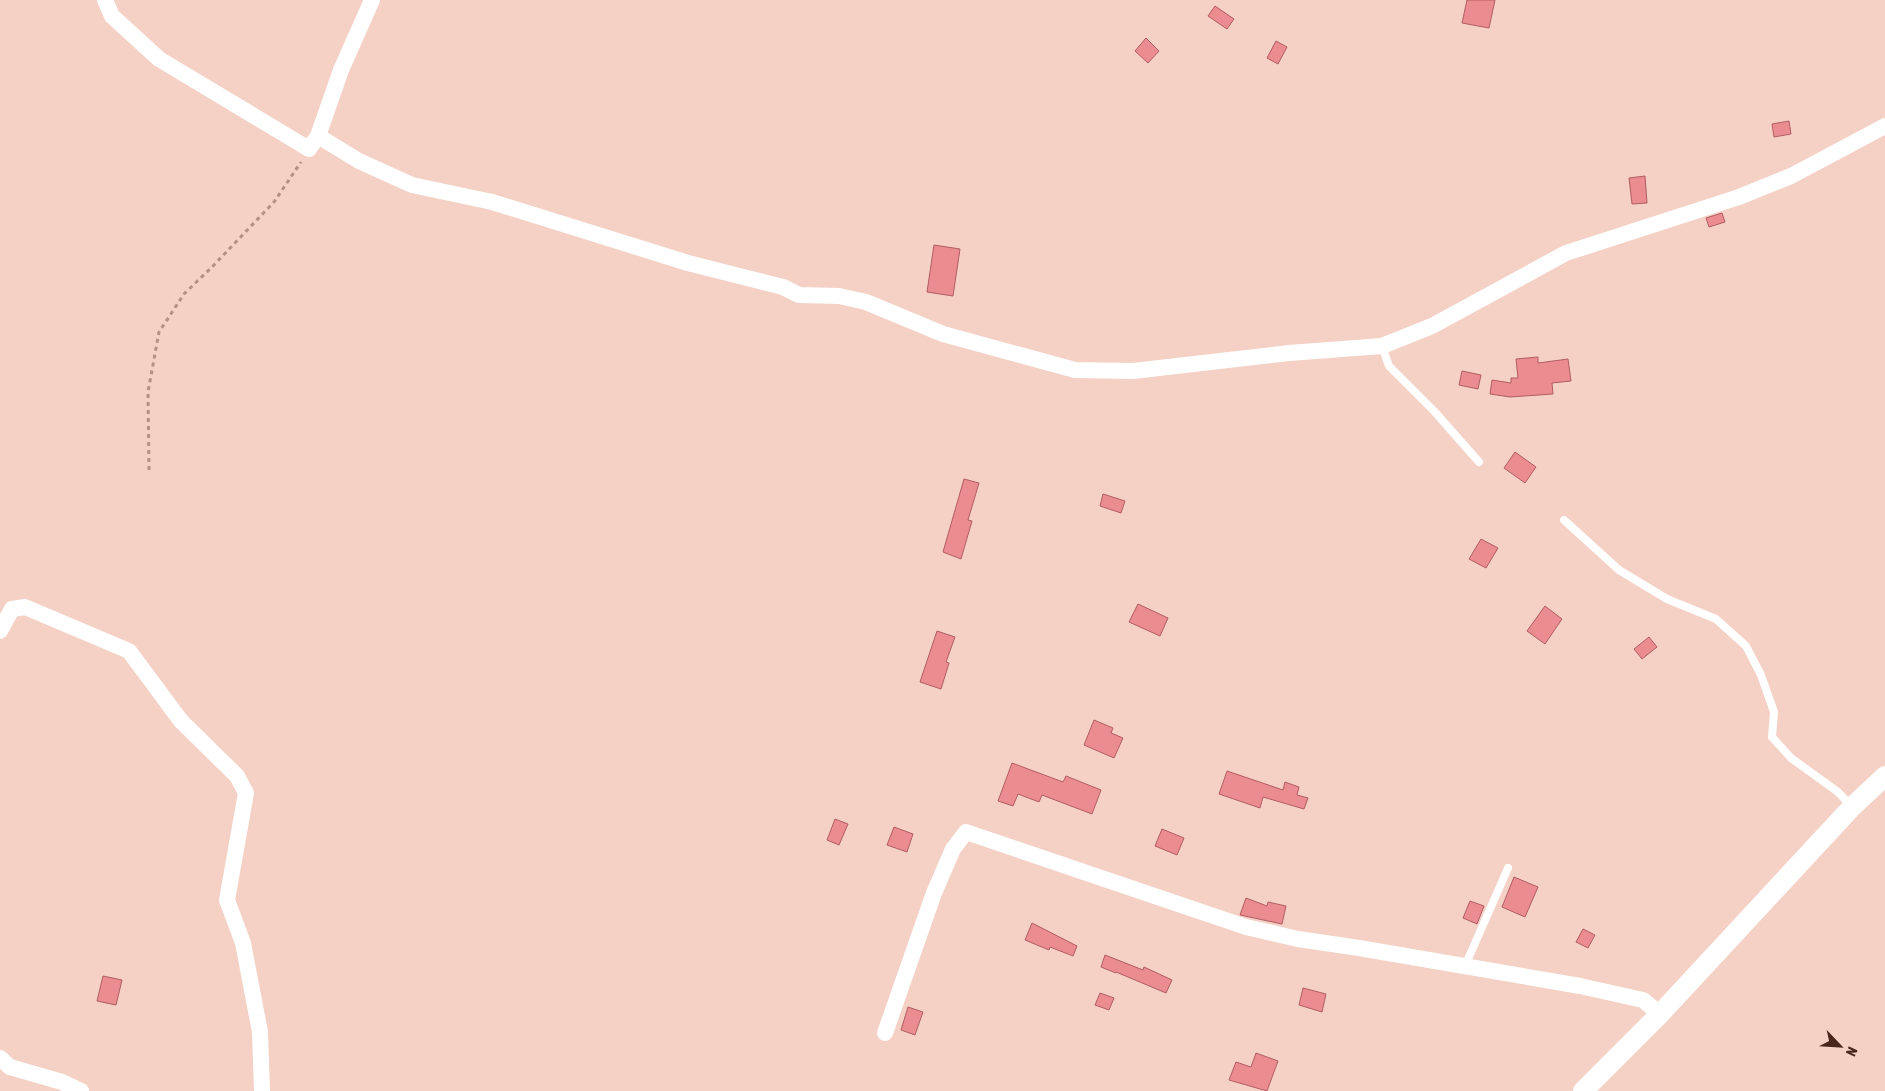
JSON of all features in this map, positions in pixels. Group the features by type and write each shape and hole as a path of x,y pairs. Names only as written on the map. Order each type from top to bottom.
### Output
{"street":[{"path":"104,0 112,16 159,59 314,143 412,185 492,202 688,263 783,287 799,295 839,296 866,302 943,334 1075,370 1133,371 1289,353 1382,346 1432,326 1566,253 1739,197 1791,176 1885,126"},
{"path":"314,143 341,70 372,0"},
{"path":"0,631 6,606 25,607 128,651 182,721 237,776 246,793 227,900 243,943 260,1032 262,1091"},
{"path":"1584,1091 1660,1014 1852,807 1885,776"},
{"path":"885,1033 934,893 953,849 966,832 1246,927 1298,939 1580,986 1643,1000 1660,1014"},
{"path":"0,1058 10,1067 62,1082 81,1091"}],"lane":[{"path":"1382,346 1389,366 1434,411 1479,462"},
{"path":"1564,520 1619,570 1667,598 1716,619 1746,646 1761,675 1774,712 1772,737 1791,758 1838,792 1852,807"},
{"path":"1465,966 1508,868"}],"path":[{"path":"149,470 148,392 159,332 184,294 274,202 314,143"}],"building":[{"path":"1467,0 1495,0 1489,28 1462,23"},
{"path":"1215,6 1234,19 1227,29 1208,16"},
{"path":"1146,38 1159,51 1148,63 1135,51"},
{"path":"1276,41 1287,47 1278,64 1267,58"},
{"path":"1789,121 1791,134 1774,137 1772,124"},
{"path":"1645,176 1647,203 1632,204 1629,178"},
{"path":"1722,213 1725,222 1709,227 1706,218"},
{"path":"934,245 960,249 953,296 927,292"},
{"path":"1538,357 1538,363 1568,359 1571,381 1552,383 1553,394 1510,397 1490,394 1492,380 1511,383 1511,378 1518,378 1516,359"},
{"path":"1462,371 1481,375 1478,389 1459,385"},
{"path":"1515,452 1536,467 1525,483 1504,468"},
{"path":"964,479 979,483 968,520 972,521 961,559 943,552"},
{"path":"1103,494 1125,501 1121,513 1100,506"},
{"path":"1481,539 1498,548 1486,568 1469,559"},
{"path":"1138,604 1168,618 1160,636 1129,622"},
{"path":"1545,606 1562,619 1545,644 1527,631"},
{"path":"937,631 955,637 946,662 949,663 941,689 920,682"},
{"path":"1649,637 1657,647 1642,659 1634,649"},
{"path":"1094,720 1113,728 1111,733 1123,738 1114,758 1084,745"},
{"path":"1012,763 1063,782 1066,776 1101,790 1092,814 1042,795 1039,802 1018,794 1013,806 998,801"},
{"path":"1227,771 1283,790 1285,782 1299,787 1297,795 1308,798 1304,809 1263,797 1260,808 1219,794"},
{"path":"835,819 848,824 839,845 827,840"},
{"path":"894,827 913,834 907,852 887,845"},
{"path":"1162,829 1184,838 1177,855 1155,846"},
{"path":"1514,877 1538,887 1525,917 1502,907"},
{"path":"1246,898 1267,906 1268,902 1286,906 1282,924 1240,915"},
{"path":"1470,901 1484,906 1477,924 1463,918"},
{"path":"1032,923 1077,946 1073,956 1050,947 1049,950 1025,940"},
{"path":"1583,929 1595,935 1588,948 1576,942"},
{"path":"1105,955 1143,970 1144,967 1172,980 1166,993 1101,967"},
{"path":"103,976 122,980 116,1005 97,1001"},
{"path":"1303,988 1326,994 1322,1012 1299,1005"},
{"path":"1100,993 1114,998 1109,1010 1095,1005"},
{"path":"908,1007 923,1012 915,1035 901,1030"},
{"path":"1256,1053 1278,1061 1267,1091 1229,1080 1236,1062 1251,1067"}]}
